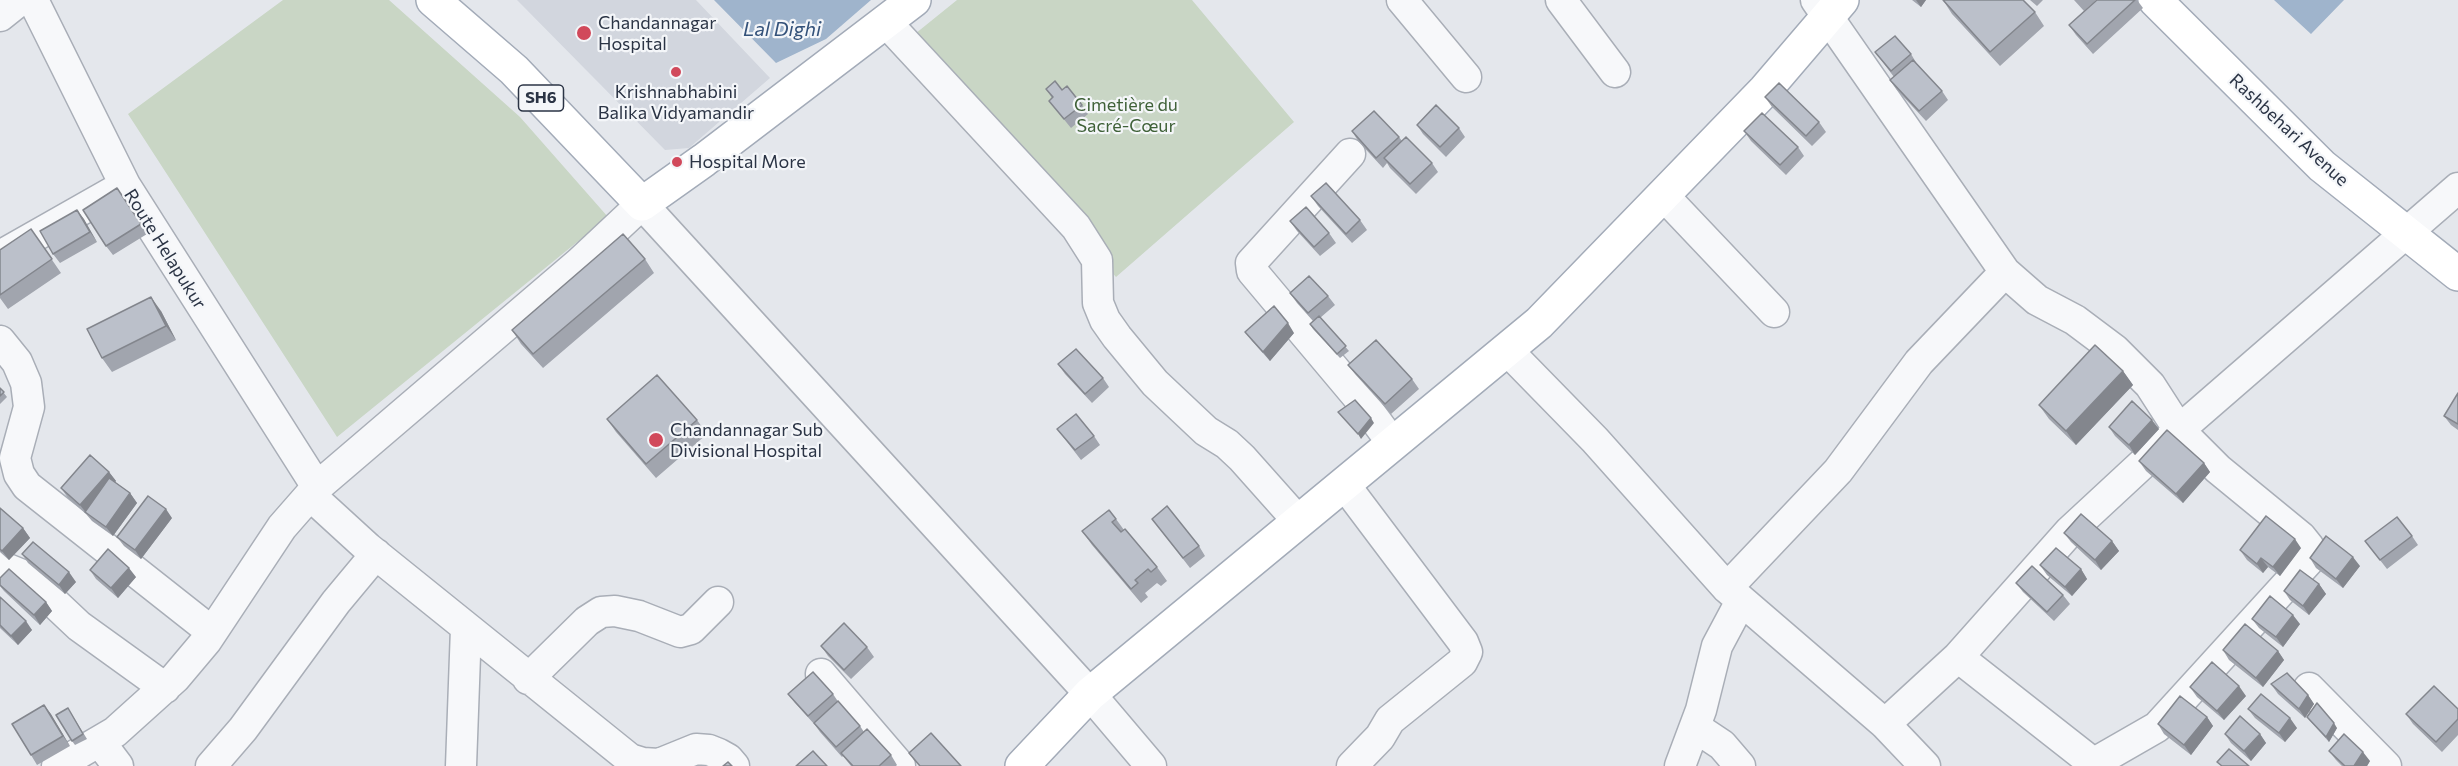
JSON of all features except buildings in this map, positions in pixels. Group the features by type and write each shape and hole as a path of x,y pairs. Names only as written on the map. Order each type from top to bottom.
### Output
{"main road":[{"name":"SH6","path":"433,0 514,70 642,204"},
{"path":"642,204 704,160 914,0"},
{"name":"Rashbehari Avenue","path":"2155,0 2322,166 2458,274"},
{"path":"1022,766 1090,694 1539,323 1765,90 1829,5"}],"street":[{"path":"0,16 20,0"},
{"name":"Route Helapukur","path":"33,0 125,186 314,491 376,554 528,679 630,759 659,764 696,749 719,754 734,766"},
{"path":"1402,0 1466,77"},
{"path":"1562,0 1615,72"},
{"path":"1829,5 2005,272 2037,300 2075,320 2115,350 2150,385 2179,430 2218,469 2301,537 2309,548 2311,558 2157,727 2091,764 1958,657"},
{"path":"885,21 1076,227 1097,260 1098,303 1105,320 1117,338 1155,383 1206,431 1227,444 1242,458 1299,522"},
{"path":"1350,154 1251,263 1252,271 1362,402 1393,444"},
{"path":"0,256 125,186"},
{"path":"1886,724 1958,657 2070,531 2179,430 2458,188"},
{"path":"1663,195 1774,312"},
{"path":"57,766 115,732 165,688 212,632 282,527 314,491 579,262 642,204 1090,694 1151,766"},
{"path":"1680,766 1695,727 1717,646 1734,595 1838,471 1919,362 2005,272"},
{"path":"0,340 17,362 26,383 29,407 15,458 19,474 27,486 212,632"},
{"path":"1507,350 1595,440 1734,595 1886,724 1925,766"},
{"path":"1344,484 1463,642 1467,652 1462,662 1390,720 1380,737 1352,766"},
{"path":"211,766 243,729 336,602 376,554"},
{"path":"1,568 27,577 79,626 165,688"},
{"path":"528,679 587,621 601,612 615,611 639,616 680,632 691,629 718,602"},
{"path":"461,766 466,628"},
{"path":"821,674 900,766"},
{"path":"2309,687 2386,766"},
{"path":"1695,727 1722,745 1740,766"},
{"path":"100,742 118,766"}],"shaded area":[{"name":"Krishnabhabini Balika Vidyamandir","path":"517,0 696,0 770,78 689,148 665,150"}],"green space":[{"path":"283,0 389,0 520,117 608,217 337,437 128,114"},
{"name":"Cimetière du Sacré-Cœur","path":"957,0 1192,0 1294,122 1116,277 905,42"}],"water":[{"name":"Lal Dighi","path":"714,0 871,0 826,39 776,63"},
{"path":"2274,0 2344,0 2311,34"}],"place":[{"name":"Chandannagar Hospital","path":"584,33"},
{"name":"Krishnabhabini Balika Vidyamandir","path":"676,72"},
{"name":"Hospital More","path":"677,162"},
{"name":"Chandannagar Sub Divisional Hospital","path":"656,440"}]}
